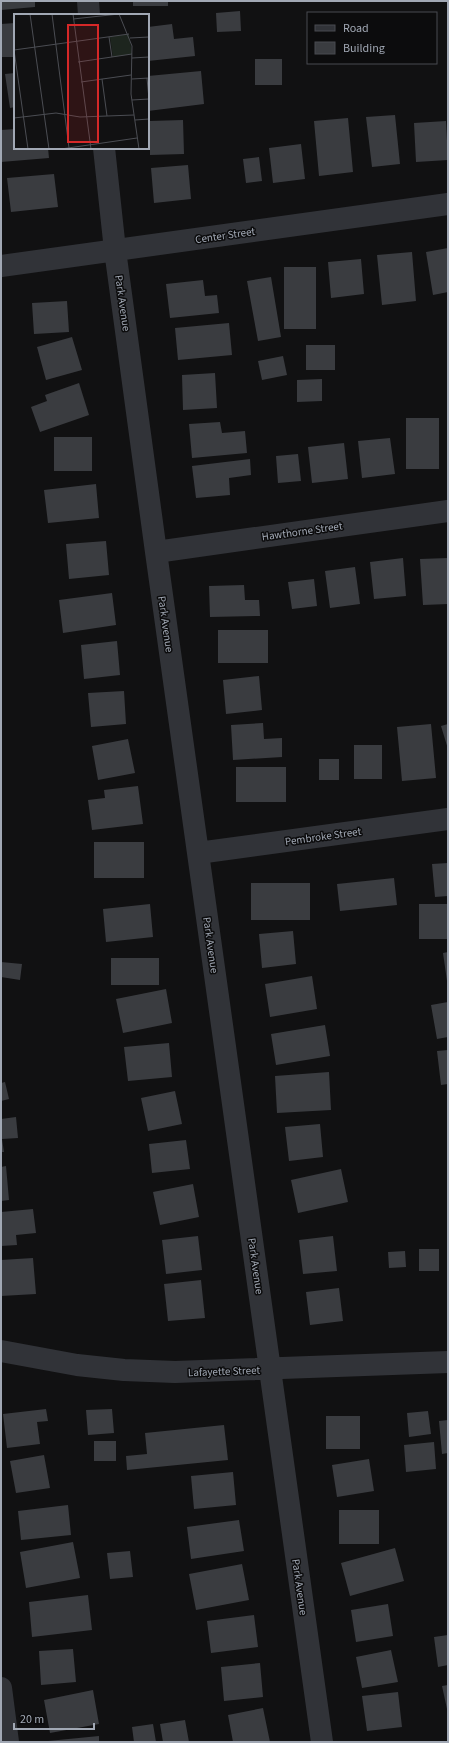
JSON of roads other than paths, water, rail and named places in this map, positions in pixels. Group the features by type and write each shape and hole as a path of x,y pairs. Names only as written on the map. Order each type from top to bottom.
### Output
{"street":[{"path":"88,1 89,14"},
{"name":"Park Avenue","path":"104,149 156,552 322,1742"},
{"name":"Center Street","path":"1,266 448,204"},
{"name":"Hawthorne Street","path":"156,552 448,511"},
{"name":"Pembroke Street","path":"198,853 448,819"},
{"name":"Lafayette Street","path":"1,1351 77,1365 124,1370 175,1372 448,1362"},
{"path":"1,1688 8,1742"}]}
